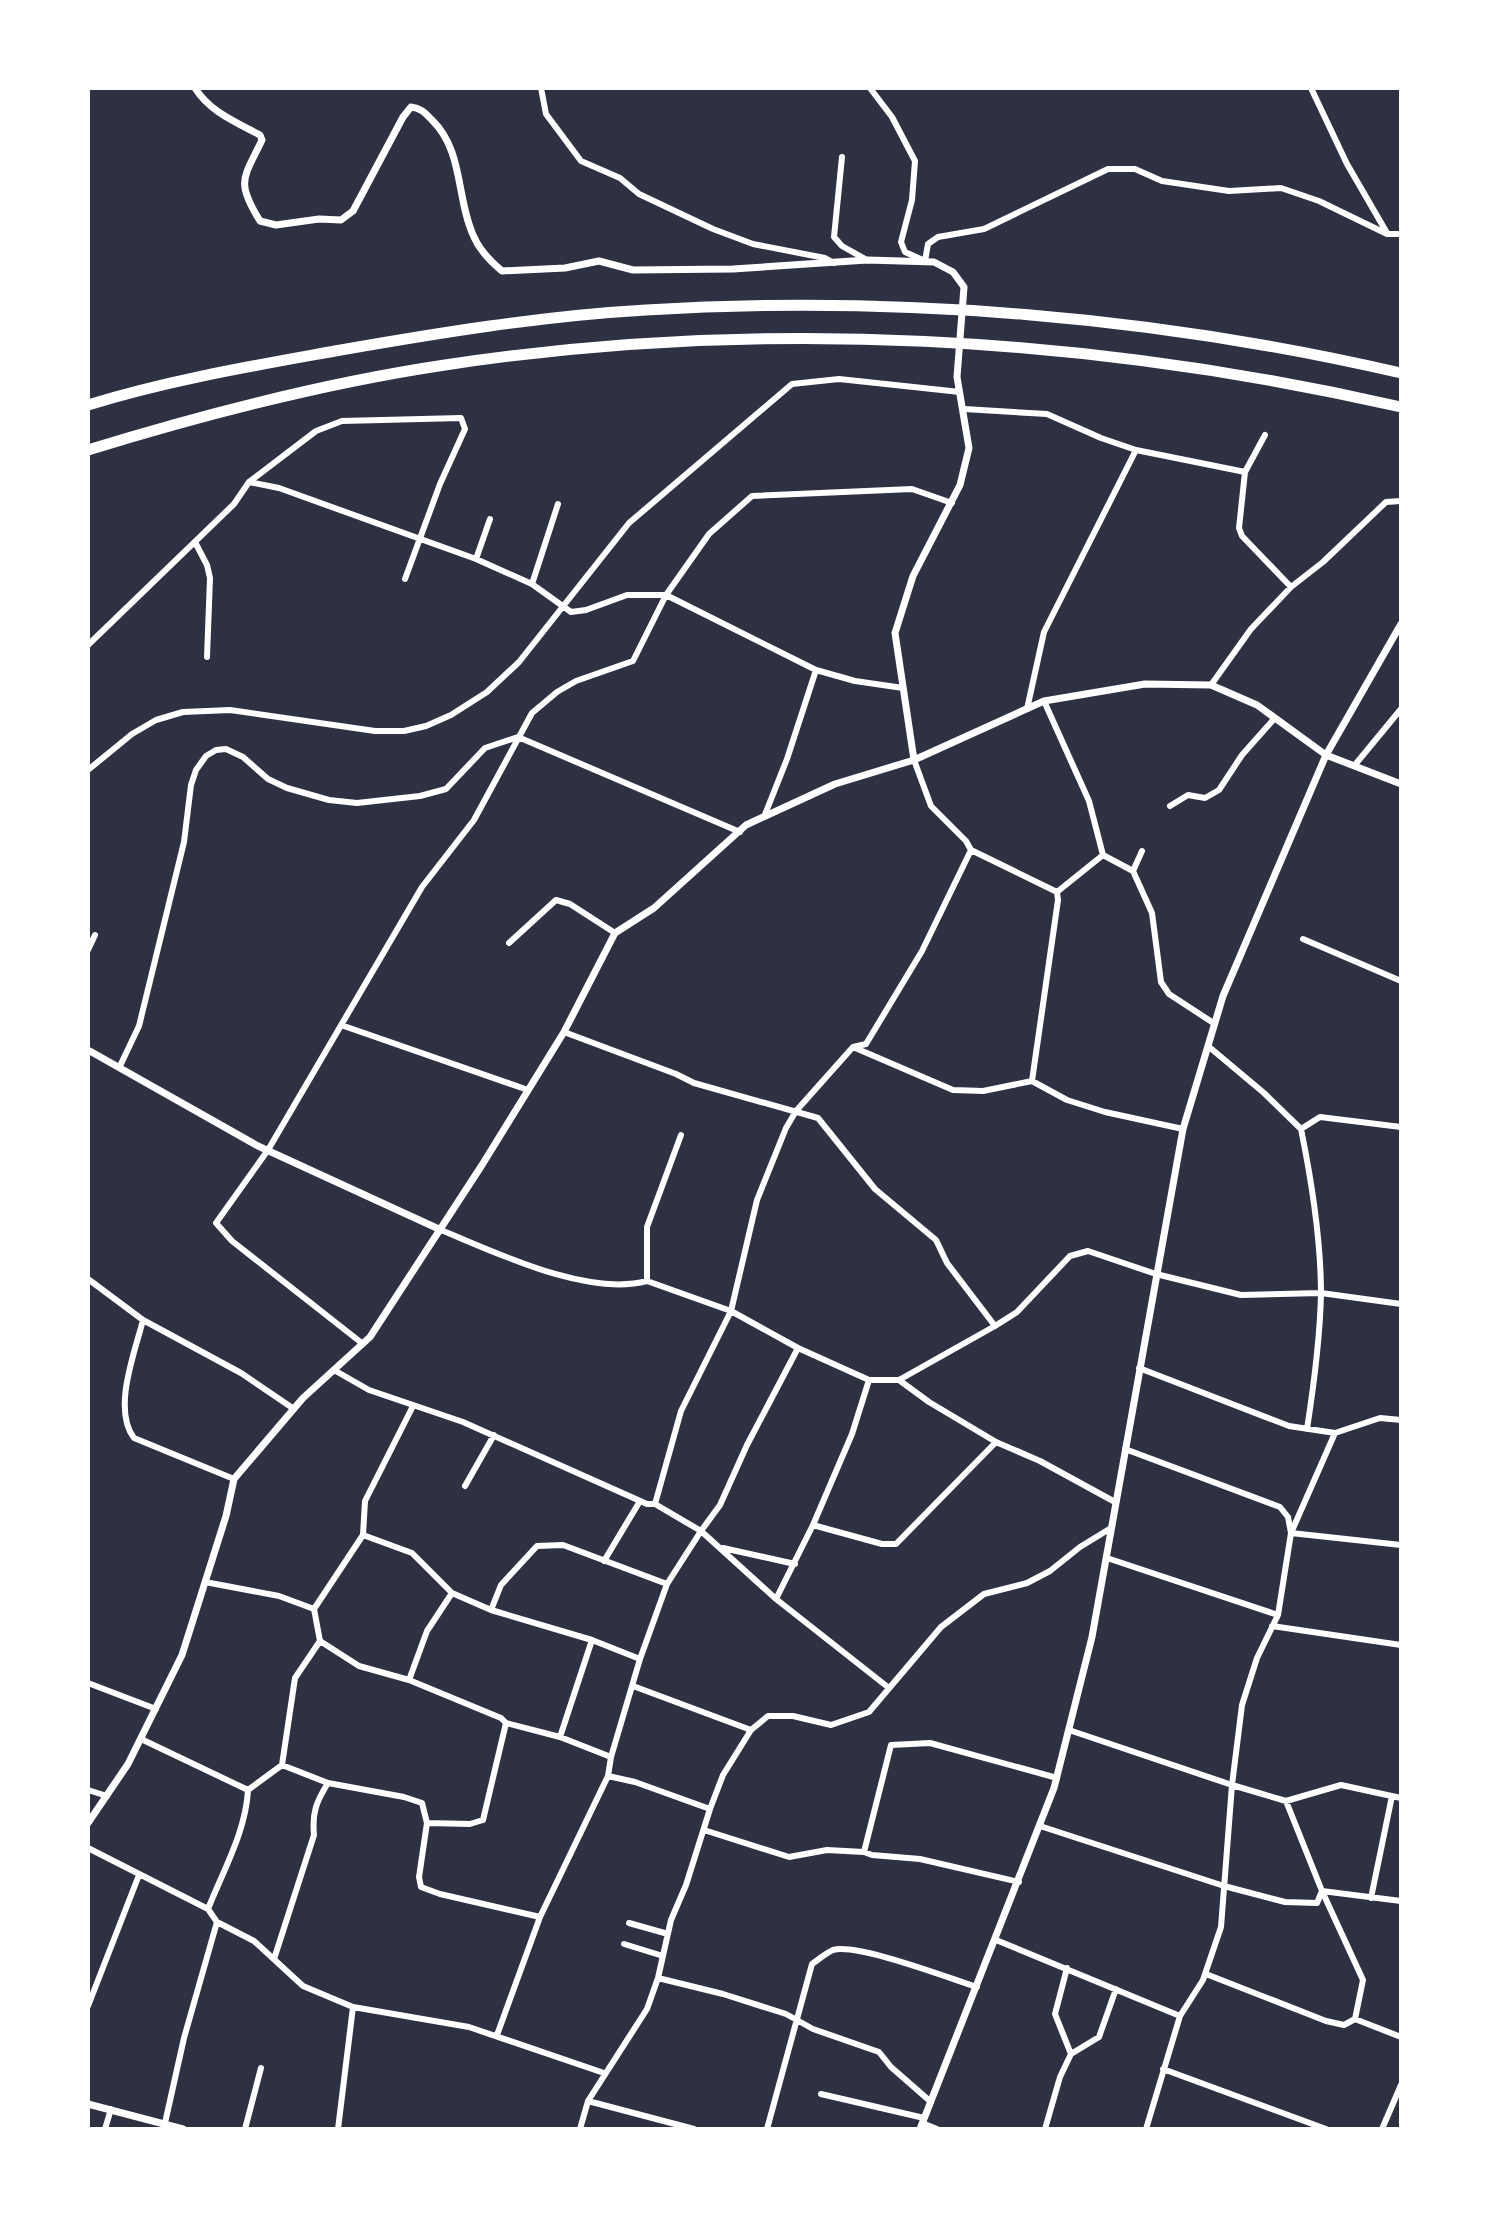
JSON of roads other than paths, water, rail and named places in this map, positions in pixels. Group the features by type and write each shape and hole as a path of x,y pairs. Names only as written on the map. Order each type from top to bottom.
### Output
{"highway":[{"path":"88,405 211,372 439,332 644,310 752,305 944,310 1070,318 1331,356 1401,373"},
{"path":"88,450 221,412 445,365 646,343 752,339 942,343 1067,352 1324,390 1401,407"}],"street":[{"path":"195,88 200,97 220,113 260,135 262,140 243,179 260,221 276,225 319,219 341,220 353,211 411,107 419,108 436,123 450,144 473,236 488,259 502,271 565,268 599,261 633,270 837,264 867,260 934,262 953,272 964,287 957,377 969,448 960,485 913,576 895,633 914,760 931,806 971,850 1057,892"},
{"path":"541,88 546,114 581,161 620,178 639,194 713,229 753,244 825,258 837,264"},
{"path":"870,88 892,117 915,161 912,200 901,242 905,252 925,261"},
{"path":"1311,88 1347,164 1387,234"},
{"path":"842,157 834,237 842,246 867,260"},
{"path":"925,261 928,244 938,237 984,229 1108,169 1135,169 1162,181 1229,191 1281,188 1319,201 1387,234 1401,234"},
{"path":"88,770 132,734 156,720 183,712 230,710 375,731 404,731 426,726 451,715 487,692 519,662 629,523 792,384 839,379 960,392"},
{"path":"964,409 1047,414 1136,450 1245,472"},
{"path":"88,645 234,504 249,482 316,431 342,421 461,418 465,429 440,484 405,579"},
{"path":"1265,435 1245,472 1239,520 1242,536 1291,587"},
{"path":"1027,709 1044,632 1136,450"},
{"path":"249,482 279,488 476,559 532,584 571,612 586,610 627,595 666,595 816,670 855,681 903,688"},
{"path":"363,1344 218,1228 216,1223 268,1150 422,887 474,820 532,713 576,681 633,661 666,595 709,534 752,496 912,489 952,503"},
{"path":"1211,685 1251,629 1291,587 1323,562 1386,502 1401,501"},
{"path":"532,584 558,504"},
{"path":"476,559 490,519"},
{"path":"195,542 210,578 207,657"},
{"path":"922,2124 1019,1882 1057,1778 1092,1637 1183,1129 1215,1024 1229,982 1326,755 1401,624"},
{"path":"764,817 816,670"},
{"path":"88,1823 141,1739 182,1655 226,1516 234,1479 294,1409 370,1337 441,1230 564,1032 615,933 654,908 746,825 835,784 914,760 1044,701 1145,684 1211,685 1257,705 1326,755 1401,784"},
{"path":"1044,701 1089,801 1103,855 1133,871 1152,913 1161,982 1169,994 1215,1024"},
{"path":"1354,766 1401,709"},
{"path":"1170,806 1188,795 1205,798 1219,790 1242,755 1275,718"},
{"path":"120,1066 139,1026 184,842 191,785 196,770 206,756 216,750 226,749 243,757 268,779 287,788 329,800 357,803 420,796 446,789 485,748 518,737 740,832"},
{"path":"655,1504 681,1411 731,1311 757,1200 796,1111 853,1047 866,1044 922,951 971,850"},
{"path":"1133,871 1142,851"},
{"path":"1057,892 1103,855"},
{"path":"1032,1081 1057,892"},
{"path":"509,943 556,900 570,904 615,933"},
{"path":"88,950 95,935"},
{"path":"1303,939 1401,981"},
{"path":"341,1025 528,1090"},
{"path":"564,1032 694,1083 818,1118 875,1189 936,1240 947,1263 995,1326"},
{"path":"1208,1046 1301,1129 1314,1195 1321,1293 1317,1361 1307,1429"},
{"path":"853,1047 953,1090 983,1091 1032,1081 1067,1100 1105,1112 1183,1129"},
{"path":"88,1050 268,1150 441,1230 505,1257 590,1283 627,1286 647,1281 731,1311 798,1348 869,1380 899,1380 995,1326 1017,1312 1070,1256 1088,1251 1156,1274 1241,1295 1321,1293 1401,1304"},
{"path":"1301,1129 1320,1117 1401,1127"},
{"path":"647,1281 647,1227 681,1135"},
{"path":"88,1279 143,1320 241,1373 294,1409"},
{"path":"143,1320 123,1402 128,1430 134,1438 234,1479"},
{"path":"497,2035 540,1917 608,1776 640,1659 667,1584 720,1505 747,1445 798,1348"},
{"path":"1139,1368 1289,1426 1335,1433 1380,1418 1401,1420"},
{"path":"334,1370 369,1390 494,1435 640,1501 655,1504 701,1531 776,1599 889,1688"},
{"path":"776,1599 813,1525 852,1434 869,1380"},
{"path":"899,1380 996,1442 1040,1461 1115,1502"},
{"path":"248,1790 282,1765 295,1678 320,1641 314,1609 363,1535 365,1501 413,1406"},
{"path":"1146,2129 1180,2016 1206,1974 1221,1927 1232,1785 1242,1705 1257,1658 1278,1615 1291,1533 1335,1433"},
{"path":"465,1486 494,1435"},
{"path":"813,1525 882,1544 896,1544 996,1442"},
{"path":"1125,1449 1280,1507 1288,1517 1291,1533"},
{"path":"604,1561 640,1501"},
{"path":"580,2129 588,2101 647,2009 668,1934 710,1809 723,1775 751,1730 768,1716 793,1716 831,1725 869,1712 941,1627 984,1594 1027,1583 1050,1571 1111,1528"},
{"path":"1291,1533 1401,1545"},
{"path":"363,1535 412,1553 452,1593 491,1610 592,1640 640,1659"},
{"path":"491,1610 501,1585 537,1546 563,1545 667,1584"},
{"path":"719,1547 795,1564"},
{"path":"1107,1558 1278,1615"},
{"path":"205,1582 279,1596 314,1609"},
{"path":"409,1680 427,1631 452,1593"},
{"path":"1272,1626 1401,1645"},
{"path":"560,1737 592,1640"},
{"path":"320,1641 359,1666 409,1680 506,1723 560,1737 611,1757"},
{"path":"88,1683 156,1709"},
{"path":"633,1686 751,1730"},
{"path":"427,1823 470,1824 483,1820 506,1723"},
{"path":"1069,1730 1286,1801 1341,1785 1401,1798"},
{"path":"141,1739 248,1790"},
{"path":"864,1852 891,1745 930,1743 1057,1778"},
{"path":"282,1765 328,1783 422,1803 427,1823 419,1877 421,1887 540,1917"},
{"path":"608,1776 635,1782 710,1809"},
{"path":"274,1959 314,1835 312,1815 316,1801 328,1783"},
{"path":"88,1790 107,1796"},
{"path":"208,1909 247,1808 248,1790"},
{"path":"1371,1898 1392,1796"},
{"path":"1206,1974 1326,2021 1344,2025 1355,2019 1363,1980 1322,1891 1286,1801"},
{"path":"1040,1826 1224,1886 1285,1902 1317,1903 1322,1891"},
{"path":"704,1830 789,1857 827,1850 864,1852 920,1859 1019,1882"},
{"path":"88,1848 208,1909 217,1922 254,1941 303,1986 353,2007 469,2027 497,2035 604,2073"},
{"path":"88,2006 139,1875"},
{"path":"1322,1891 1401,1901"},
{"path":"165,2123 184,2038 217,1922"},
{"path":"629,1923 668,1934"},
{"path":"996,1940 1180,2016"},
{"path":"624,1944 663,1956"},
{"path":"767,2129 812,1964 834,1950 895,1959 977,1987"},
{"path":"1067,1968 1055,2014 1071,2054"},
{"path":"658,1978 786,2014 797,2022 879,2052 891,2067 931,2102"},
{"path":"1045,2129 1060,2077 1071,2054 1099,2037 1116,1989"},
{"path":"338,2129 353,2007"},
{"path":"1355,2019 1401,2037"},
{"path":"245,2129 261,2068"},
{"path":"1163,2069 1326,2129"},
{"path":"1382,2129 1401,2085"},
{"path":"821,2094 937,2129"},
{"path":"588,2101 694,2129"},
{"path":"88,2104 183,2129"},
{"path":"105,2129 111,2109"}]}
